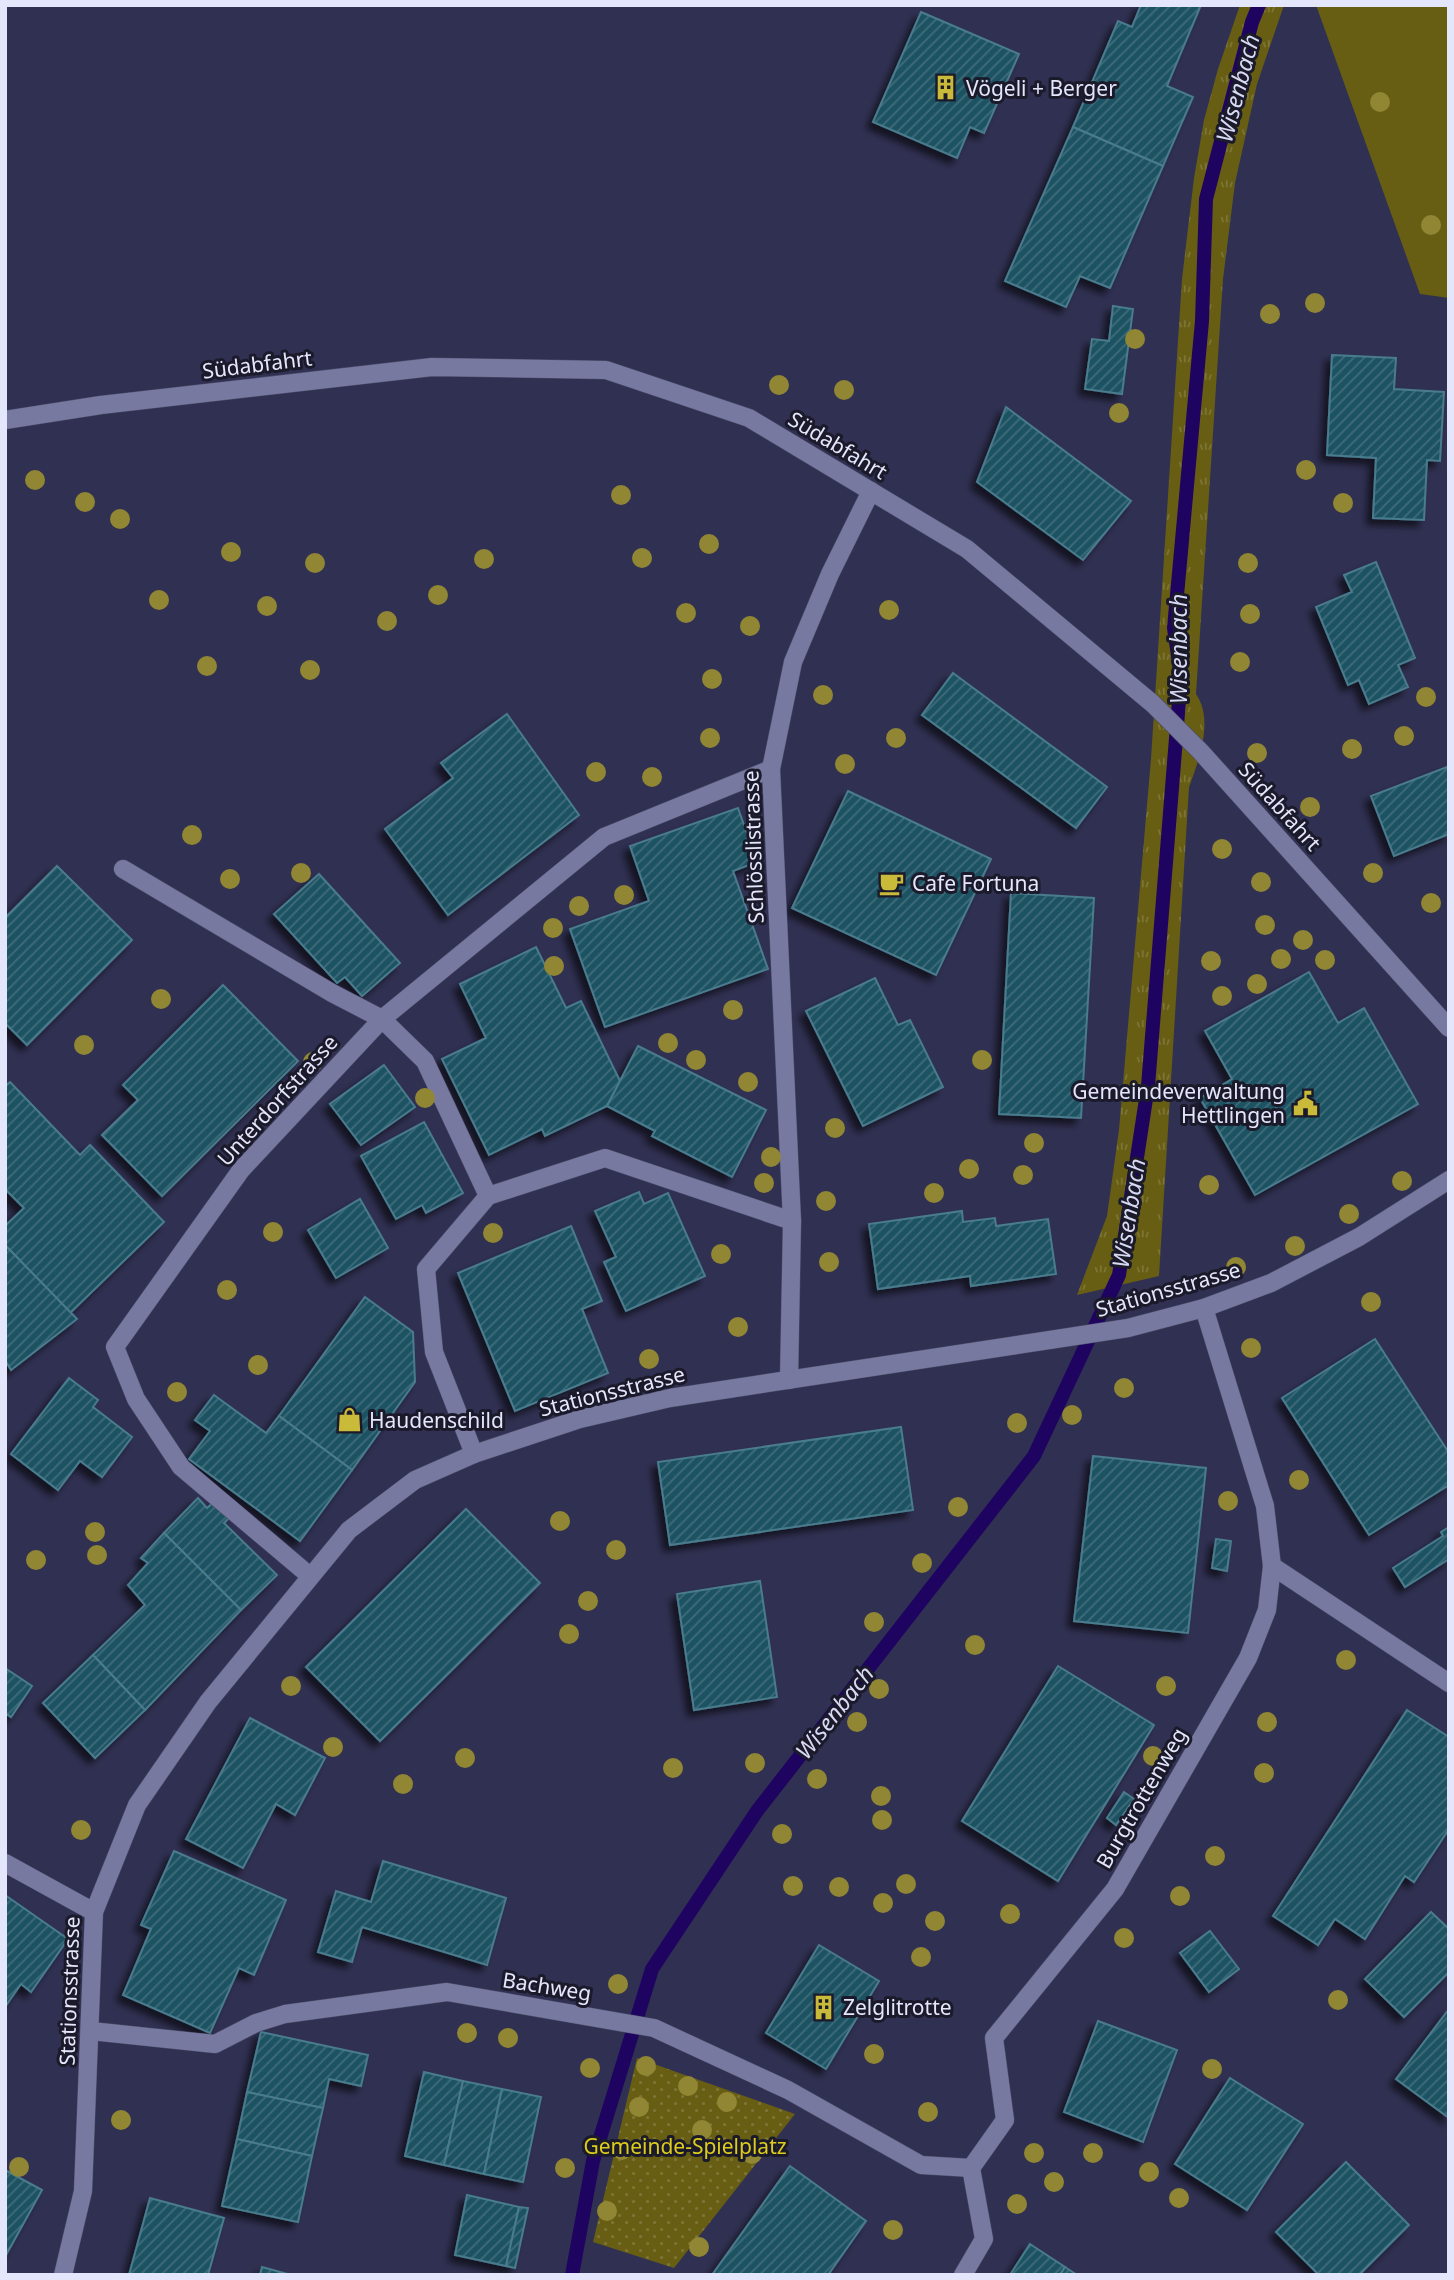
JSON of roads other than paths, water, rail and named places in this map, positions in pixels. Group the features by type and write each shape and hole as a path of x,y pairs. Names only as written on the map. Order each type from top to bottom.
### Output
{"street":[{"name":"Südabfahrt","path":"5,420 102,405 432,367 606,370 749,418 967,549 1153,704 1201,752 1449,1028"},
{"name":"Schlösslistrasse","path":"789,1380 792,1221 771,769 793,662 830,574 871,491"},
{"name":"Unterdorfstrasse","path":"310,1576 181,1467 135,1399 116,1347 241,1170 382,1020 604,837 771,769"},
{"path":"123,869 382,1020 425,1061 488,1196"},
{"path":"474,1454 434,1352 426,1269 488,1196 605,1158 792,1221"},
{"name":"Stationsstrasse","path":"63,2275 83,2191 94,1912 136,1805 208,1702 349,1530 415,1480 474,1454 580,1419 670,1398 1128,1328 1204,1308 1282,1277 1359,1237 1449,1180"},
{"name":"Burgtrottenweg","path":"971,2168 1005,2120 994,2038 1115,1889 1248,1658 1267,1609 1272,1566 1265,1506 1204,1308"},
{"path":"1272,1566 1449,1683"},
{"path":"5,1863 94,1912"},
{"name":"Bachweg","path":"91,2031 215,2044 256,2023 285,2014 447,1992 654,2028 788,2090 921,2165 971,2168"},
{"path":"963,2275 984,2239 971,2168"}],"waterway":[{"name":"Wisenbach","path":"572,2275 593,2161 652,1969 757,1811 1034,1456 1119,1275 1148,1086 1181,676 1174,628 1202,321 1206,199 1252,22 1259,5"}],"place":[{"name":"Vögeli + Berger","path":"946,88"},
{"name":"Cafe Fortuna","path":"892,883"},
{"name":"Gemeindeverwaltung Hettlingen","path":"1305,1103"},
{"name":"Haudenschild","path":"349,1420"},
{"name":"Zelglitrotte","path":"823,2007"}],"park label":[{"name":"Gemeinde-Spielplatz","path":"685,2146"}]}
